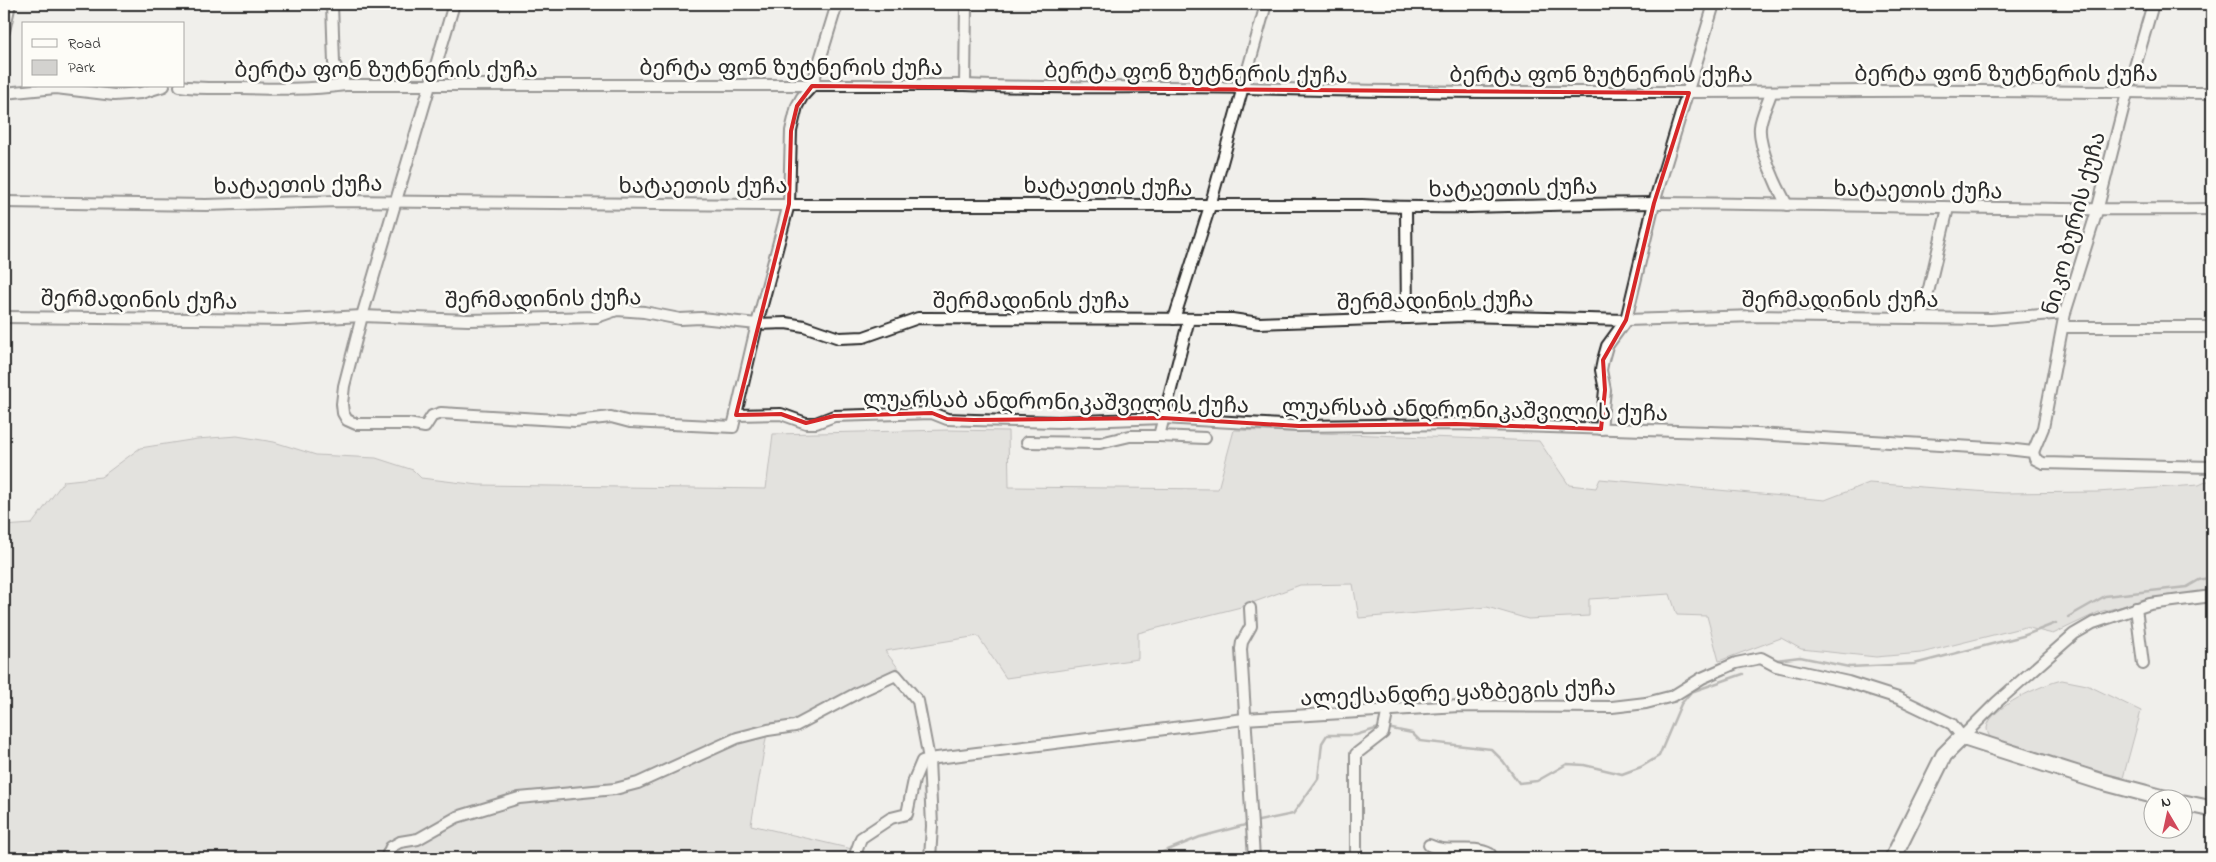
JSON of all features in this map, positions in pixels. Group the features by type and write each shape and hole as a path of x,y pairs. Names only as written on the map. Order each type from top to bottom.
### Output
{"street":[{"path":"4,31 10,4"},
{"path":"332,4 334,63 344,85"},
{"path":"454,4 395,201 344,386 343,413 347,420 356,424 408,424 425,427 432,416 441,413 575,421 611,416 630,422 733,427 756,324 789,204 791,131 797,106 812,86 838,4"},
{"path":"965,85 966,4"},
{"path":"1174,319 1210,206 1266,4"},
{"path":"1601,429 1606,390 1601,370 1602,360 1607,346 1626,320 1654,203 1689,93 1714,4"},
{"name":"ნიკო ბურის ქუჩა","path":"2033,452 2043,428 2064,327 2065,313 2097,211 2127,92 2153,4"},
{"name":"ბერტა ფონ ზუტნერის ქუჩა","path":"185,87 206,90 233,88 311,90 344,85 965,85 1035,89 1244,88 1378,92 1771,93 1863,91 2212,93"},
{"path":"4,92 56,88 114,96 141,93 157,88"},
{"path":"1771,93 1760,126 1760,139 1774,183 1787,205"},
{"name":"ხატაეთის ქუჩა","path":"4,202 206,205 395,201 1210,206 1362,205 1406,208 1654,203 2097,211 2212,210"},
{"path":"1406,208 1406,318"},
{"path":"1922,318 1948,208"},
{"name":"შერმადინის ქუჩა","path":"4,317 289,320 362,316 468,320 597,316 616,310 644,312 680,319 701,318 756,324 795,325 839,338 864,337 918,318 1232,319 1259,323 1465,316 1626,320 1755,316 1991,319 2065,313"},
{"path":"1159,436 1189,319"},
{"path":"2064,327 2212,327"},
{"name":"ლუარსაბ ანდრონიკაშვილის ქუჩა","path":"736,415 781,414 806,423 816,423 834,416 932,413 947,419 1049,422 1163,418 1299,426 1456,424 1740,433 1915,442 2033,452 2035,459 2043,463 2212,467"},
{"path":"1027,442 1100,443 1130,436 1205,438"},
{"path":"1894,858 1944,755 1996,702 2074,634 2093,623 2136,608 2212,596"},
{"path":"1250,608 1251,626 1242,642 1241,650 1254,858"},
{"path":"2136,608 2143,664"},
{"name":"ალექსანდრე ყაზბეგის ქუჩა","path":"929,758 1244,719 1387,713 1459,706 1612,707 1646,703 1673,696 1702,678 1736,662 1761,658 1776,666 1848,682 1898,698 1952,724 1962,737"},
{"path":"386,858 391,847 400,842 418,839 458,817 518,798 615,789 638,783 737,738 768,730 795,726 859,692 896,676 918,701 929,758 932,826 930,858"},
{"path":"1356,858 1356,754 1383,733 1387,713"},
{"path":"1962,737 2099,781 2144,793"},
{"path":"854,858 862,838 891,818 907,814 914,780 922,761 929,758"},
{"path":"2194,805 2212,809"},
{"path":"1429,844 1438,850 1483,850 1490,854 1490,858"}],"highlighted area":[{"path":"812,86 1689,93 1654,203 1626,320 1603,360 1605,390 1601,429 1456,424 1299,426 1163,418 974,420 947,419 932,413 834,416 806,423 781,414 736,415 789,204 791,131 797,106"}],"green space":[{"path":"948,430 1008,431 1009,487 1218,489 1234,430 1539,441 1569,485 1596,488 1600,479 1825,500 1869,483 2002,493 2097,492 2199,485 2212,479 2212,590 2136,603 2099,612 2053,634 2025,627 1921,653 1876,657 1801,649 1781,638 1719,661 1707,616 1677,615 1670,594 1589,599 1589,616 1528,619 1487,607 1359,618 1353,584 1300,585 1241,607 1138,633 1138,659 1006,678 978,636 885,651 899,669 802,718 768,727 751,825 856,850 846,858 4,858 4,526 32,524 64,481 101,477 140,448 197,439 237,436 274,442 316,455 376,458 413,470 421,478 479,485 766,489 773,434"},
{"path":"2062,680 2087,685 2141,711 2123,778 1994,742 1989,736 1987,728 1990,720 1997,712 2031,691"}],"waterway":[{"path":"2068,617 2105,596 2187,587 2199,580 2212,577"},
{"path":"1776,660 1800,657 1849,667 1914,664 2023,636 2056,623"},
{"path":"1387,728 1412,733 1420,741 1491,749 1503,761 1519,783 1537,781 1567,764 1584,765 1622,774 1641,767 1659,756 1681,704 1691,692 1743,674"},
{"path":"1254,822 1293,814 1318,779 1322,743 1327,735 1356,735 1382,727"},
{"path":"1156,858 1158,854 1200,837 1249,824"}]}
